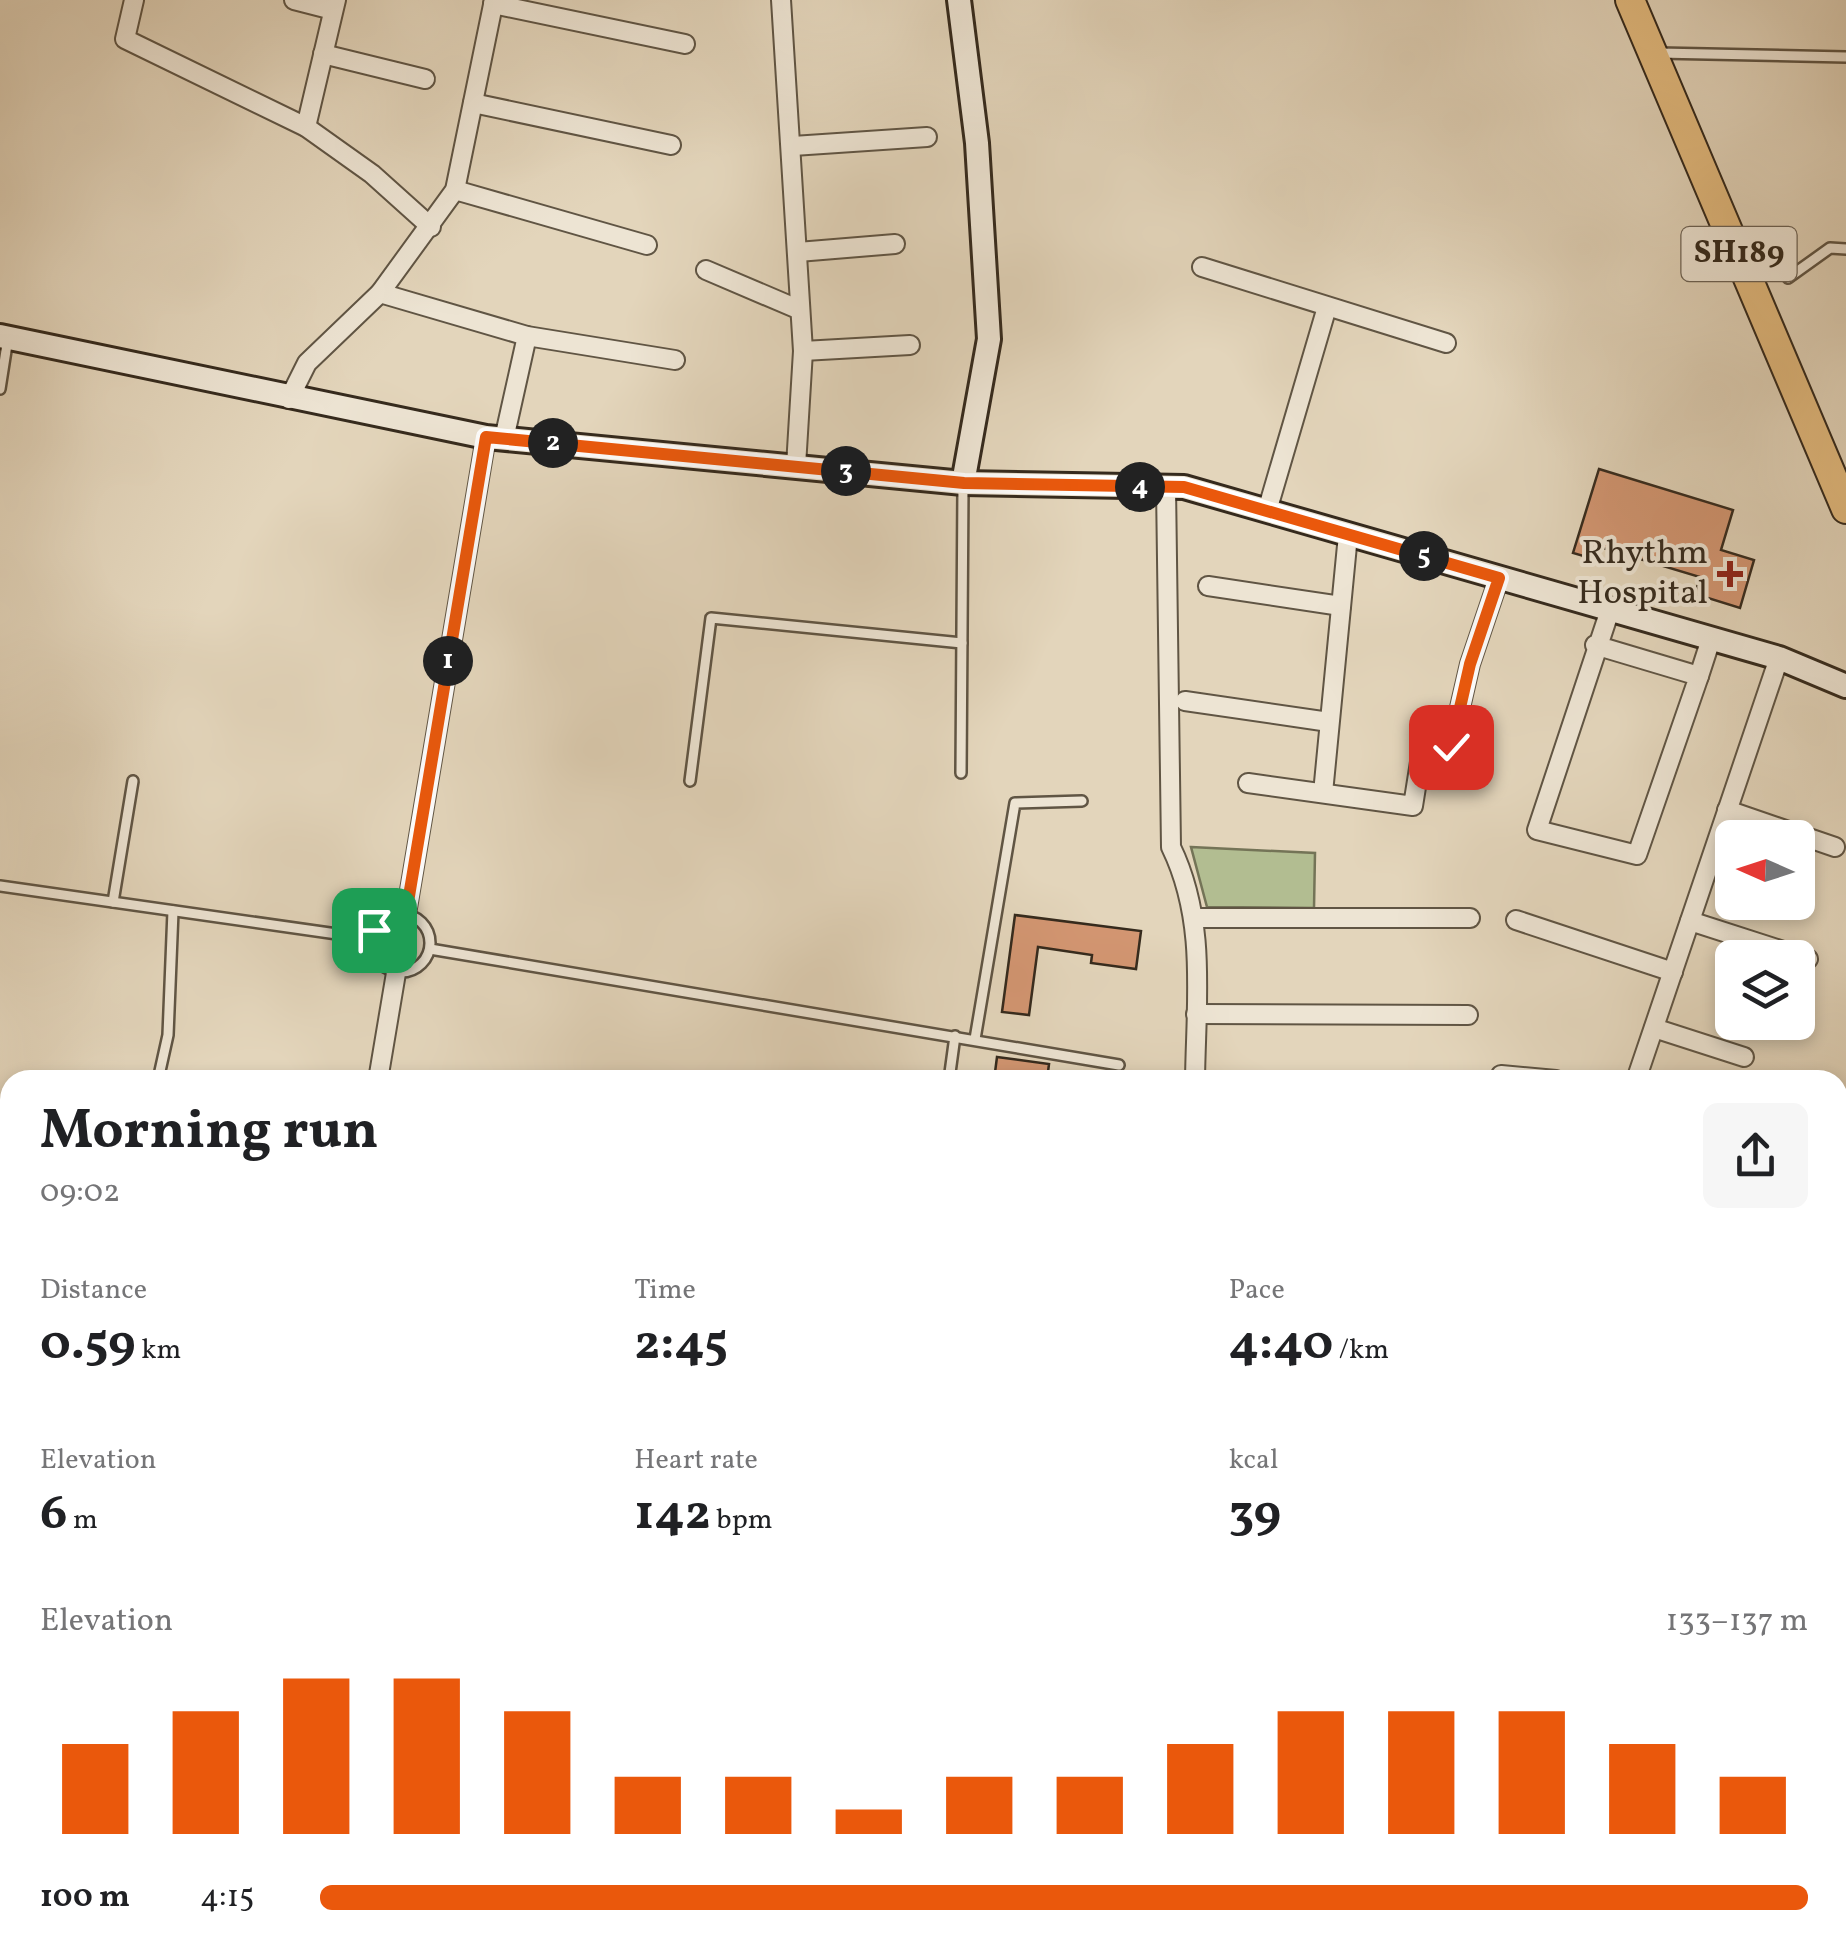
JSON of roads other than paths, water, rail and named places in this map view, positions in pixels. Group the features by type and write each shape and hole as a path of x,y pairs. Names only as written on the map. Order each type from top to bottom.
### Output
{"main road":[{"name":"SH189","path":"1630,0 1846,510"}],"street":[{"path":"134,0 124,39 306,127 372,174 432,226"},
{"path":"294,0 334,5 306,127"},
{"path":"782,0 794,146 803,351 796,466"},
{"path":"959,0 977,143 988,339 964,483"},
{"path":"289,399 307,363 380,293 455,190 494,2 685,44"},
{"path":"323,54 425,79"},
{"path":"473,103 671,145"},
{"path":"794,146 927,137"},
{"path":"455,190 647,245"},
{"path":"798,252 895,244"},
{"path":"1202,267 1446,343"},
{"path":"706,270 800,310"},
{"path":"380,293 527,336 675,360"},
{"path":"1268,511 1327,307"},
{"path":"406,914 495,438 527,336"},
{"path":"4,337 289,399 495,438 964,483 1184,487 1779,658 1846,686"},
{"path":"803,351 910,345"},
{"path":"1166,487 1171,847 1190,884 1194,918 1195,1070"},
{"path":"1322,794 1348,534"},
{"path":"1248,783 1413,806 1424,743 1451,747 1470,664 1499,578"},
{"path":"1208,586 1341,606"},
{"path":"1610,610 1595,644 1537,830 1637,855 1711,639"},
{"path":"1595,644 1698,676"},
{"path":"1639,1070 1779,658"},
{"path":"1185,701 1329,722"},
{"path":"1728,810 1836,847"},
{"path":"1194,918 1470,918"},
{"path":"1516,920 1673,972"},
{"path":"1690,921 1747,940"},
{"path":"380,1070 396,973"},
{"path":"1196,1014 1468,1015"},
{"path":"1654,1028 1744,1057"}],"lane":[{"path":"1654,53 1846,57"},
{"path":"1788,278 1830,248 1846,249"},
{"path":"0,389 4,337"},
{"path":"961,773 964,483"},
{"path":"690,780 711,618 962,644"},
{"path":"113,902 133,781"},
{"path":"975,1039 1015,803 1082,801"},
{"path":"0,886 372,939"},
{"path":"160,1070 168,1035 172,910"},
{"path":"406,914 424,924 430,949 416,969 396,973 380,964 372,939 388,917 406,914"},
{"path":"430,949 1119,1065"},
{"path":"950,1070 955,1036"}],"place":[{"name":"Rhythm Hospital","path":"1730,574"}]}
